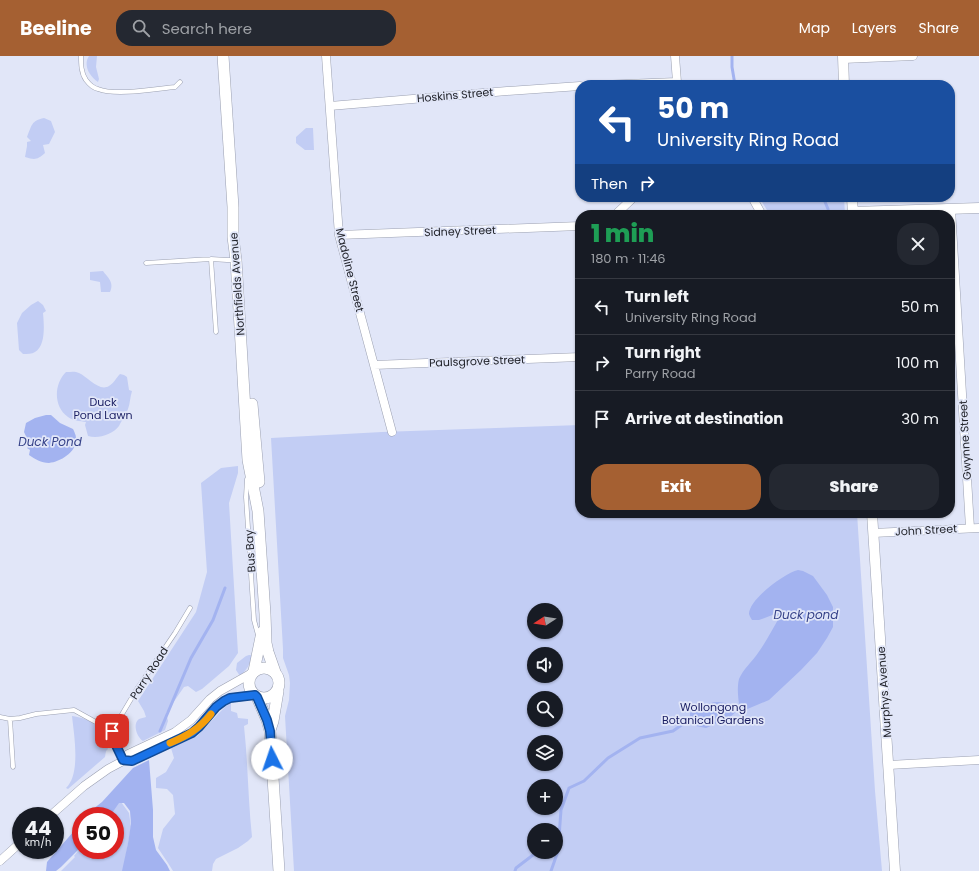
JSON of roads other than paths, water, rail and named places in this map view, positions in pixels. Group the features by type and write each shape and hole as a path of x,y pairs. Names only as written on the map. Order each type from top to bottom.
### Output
{"main road":[{"name":"Northfields Avenue","path":"223,56 248,460 258,511 266,643 276,672"},
{"name":"Northfields Avenue","path":"230,56 253,418 260,492 258,511"},
{"name":"Northfields Avenue","path":"253,672 265,614"},
{"path":"270,731 280,683 276,672 265,667 253,672 250,677 249,685 267,720 270,731 279,871"},
{"path":"256,696 260,698 268,698 272,697 278,691"}],"street":[{"name":"Madoline Street","path":"326,56 339,235 392,432"},
{"path":"674,56 678,80"},
{"path":"844,80 843,58 913,56"},
{"name":"Hoskins Street","path":"330,106 575,86"},
{"path":"620,210 629,202"},
{"path":"931,210 979,208"},
{"name":"Sidney Street","path":"339,235 575,226"},
{"name":"Gwynne Street","path":"955,276 970,528"},
{"name":"Paulsgrove Street","path":"374,364 575,357"},
{"name":"Murphys Avenue","path":"872,518 895,871"},
{"name":"John Street","path":"873,533 979,528"},
{"path":"60,807 84,786 123,760 128,754 178,730 191,720 220,691 253,672"},
{"path":"123,760 132,761 192,733 220,704 230,698 256,696"},
{"path":"889,765 979,760"},
{"path":"0,861 12,850"}],"lane":[{"path":"81,56 82,69 86,79 92,86 99,90 114,92 175,87 180,82"},
{"path":"146,263 211,259 236,260"},
{"path":"211,259 216,332"},
{"name":"Bus Bay","path":"248,460 246,497 254,620 260,641"},
{"name":"Parry Road","path":"112,731 137,689 190,608"},
{"path":"0,717 10,719 36,714 74,710 112,731 113,739 123,760"},
{"path":"10,719 13,767"}],"water":[{"name":"Duck Pond","path":"51,415 60,423 73,429 76,438 76,443 68,455 49,463 41,462 29,455 30,450 27,448 30,445 24,432 26,423 35,418"},
{"name":"Duck pond","path":"798,570 813,576 827,595 833,607 833,627 827,638 817,653 769,700 745,710 737,711 729,718 706,728 696,726 690,719 690,713 703,706 717,702 733,705 739,704 739,679 761,649 779,618 775,614 759,620 752,620 749,614 751,608 761,594 777,581"},
{"path":"149,760 153,810 153,837 156,850 170,871 122,871 131,824 130,811 124,803 119,803 116,807 96,807 133,768"},
{"path":"72,833 72,856 56,871 46,871 47,862 50,859 64,859 64,842"}],"waterway":[{"path":"732,56 734,80"},
{"path":"825,202 828,209"},
{"path":"160,731 191,658 213,620 225,588"},
{"path":"551,871 558,851 561,810 569,788 584,781 608,758 640,738 673,731 690,719"},
{"path":"515,871 516,868 528,859"}],"park label":[{"name":"Duck Pond Lawn","path":"103,408"},
{"name":"Wollongong Botanical Gardens","path":"713,713"}]}
